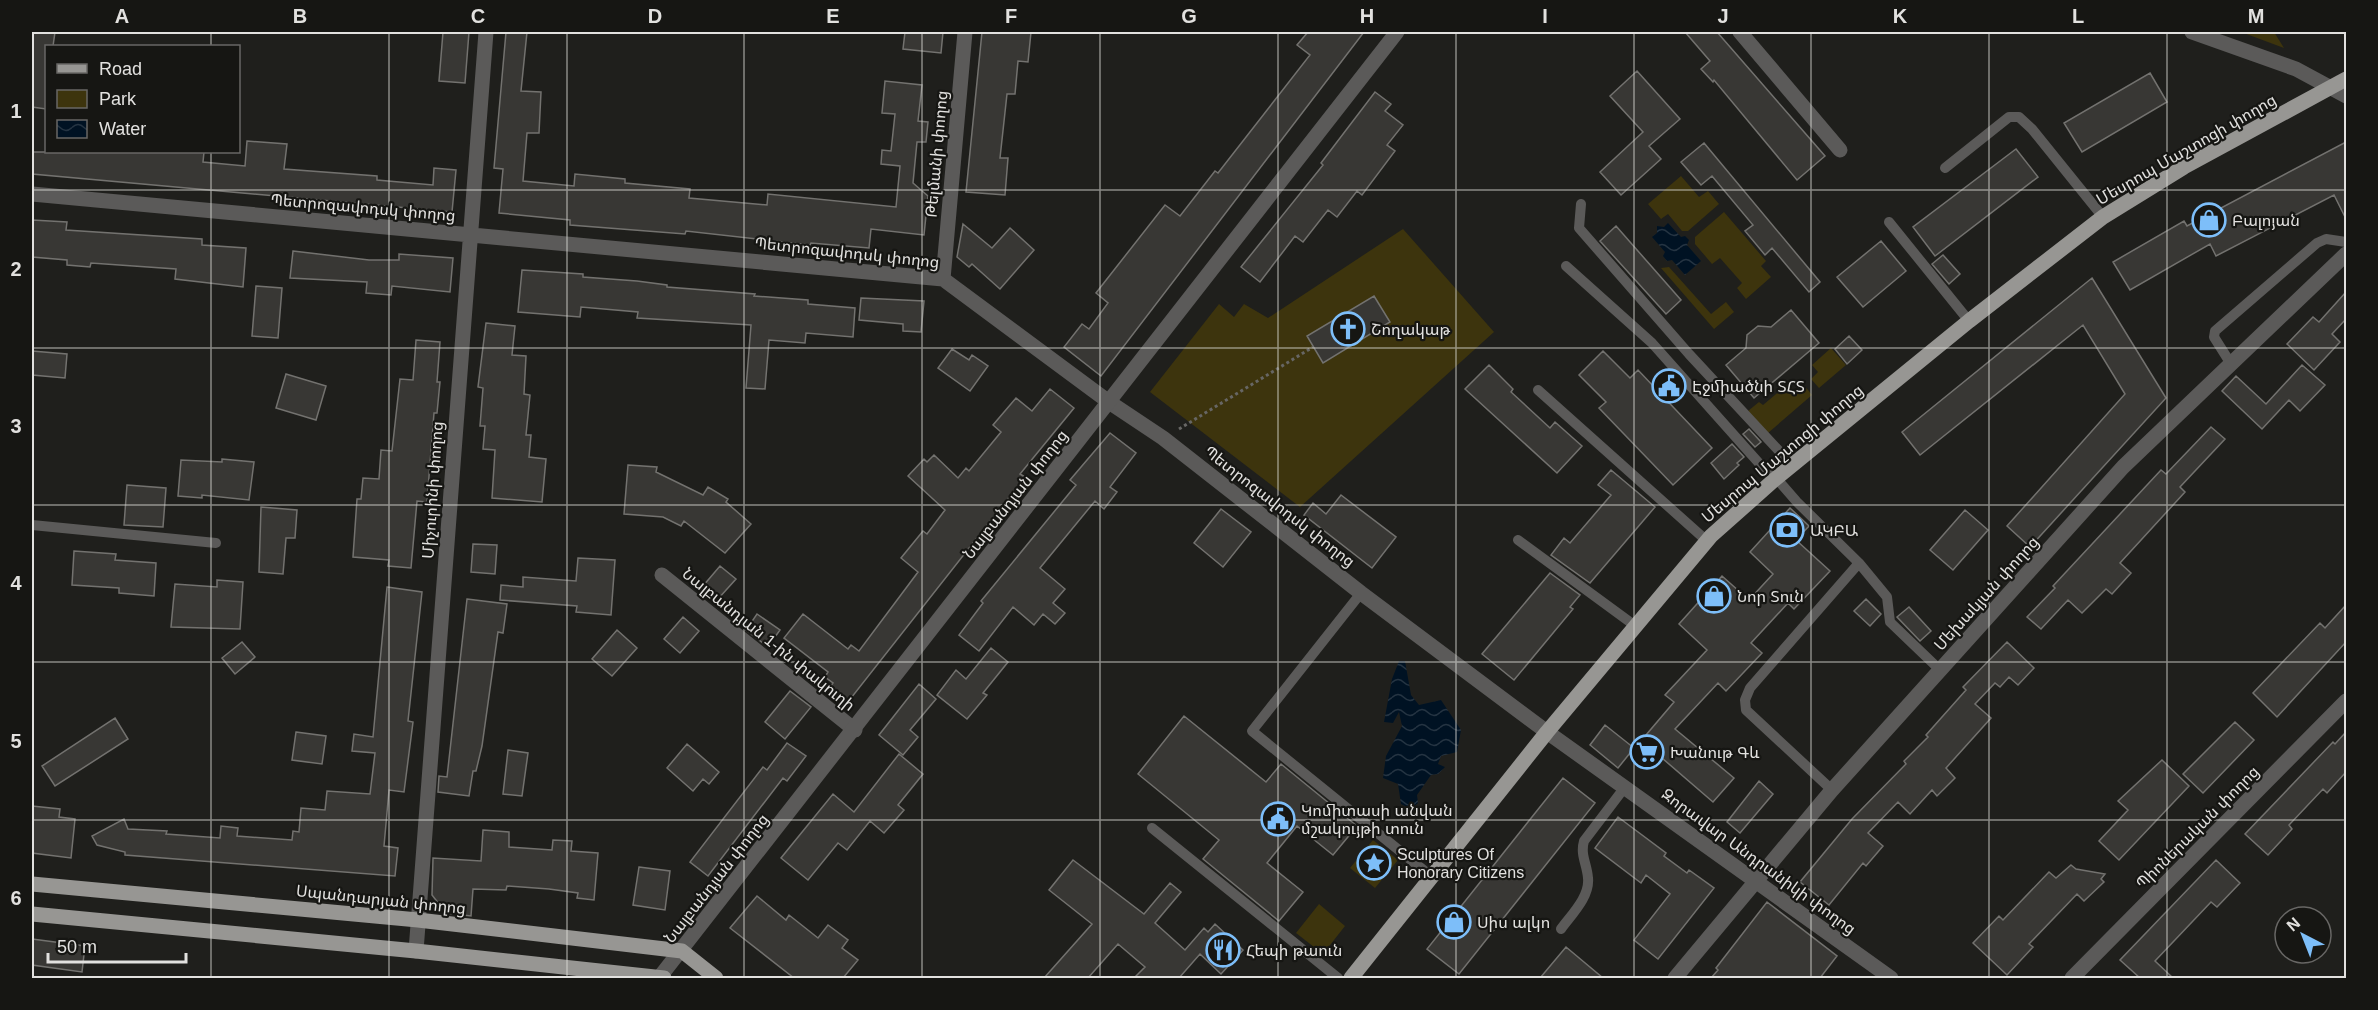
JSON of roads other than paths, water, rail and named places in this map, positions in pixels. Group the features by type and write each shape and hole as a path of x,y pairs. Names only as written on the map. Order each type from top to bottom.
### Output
{"main road":[{"name":"Մեսրոպ Մաշտոցի փողոց","path":"1351,978 1547,732 1707,541 1776,480 1969,321 2103,217 2184,167 2346,79"},
{"name":"Սպանդարյան փողոց","path":"32,884 418,920 682,951"},
{"path":"32,914 416,951 662,978"},
{"path":"682,951 717,978"}],"street":[{"name":"Միչուրինի փողոց","path":"416,951 486,32"},
{"name":"Թելմանի փողոց","path":"943,279 965,32"},
{"name":"Նալբանդյան փողոց","path":"662,978 1397,32"},
{"path":"1740,32 1840,150"},
{"path":"2192,32 2296,69 2346,96"},
{"name":"Պետրոզավոդսկ փողոց","path":"32,194 943,279 1109,402 1163,438 1361,593 1547,732"},
{"name":"Մեխակյան փողոց","path":"1676,978 1833,790 2123,467 2346,254"},
{"name":"Նալբանդյան 1-ին փակուղի","path":"662,575 855,730"},
{"name":"Պիոներական փողոց","path":"2072,978 2346,700"},
{"name":"Զորավար Անդրանիկի փողոց","path":"1547,732 1892,978"}],"lane":[{"path":"1946,168 2009,117 2019,117 2032,129 2103,217"},
{"path":"1581,204 1579,228 1689,354 1793,466"},
{"path":"1889,222 1969,321"},
{"path":"2231,364 2214,337 2215,331 2317,243 2326,240 2346,242"},
{"path":"1566,267 1652,343 1776,480 1859,563 1887,597 1890,622 1940,670"},
{"path":"1538,390 1707,541"},
{"path":"32,525 216,543"},
{"path":"1518,540 1634,626"},
{"path":"1833,790 1746,710 1745,700 1750,688 1859,563"},
{"path":"1361,593 1252,731 1432,877"},
{"path":"1561,929 1585,895 1589,880 1581,851 1584,841 1625,787"},
{"path":"1152,828 1338,978"}],"water":[{"path":"1668,223 1681,237 1685,236 1689,240 1687,245 1701,261 1685,275 1672,260 1667,261 1663,256 1665,252 1652,237 1657,233 1657,226 1664,227"},
{"path":"1399,661 1405,661 1411,695 1419,705 1441,700 1461,730 1457,752 1441,756 1438,764 1445,767 1438,774 1431,775 1417,795 1418,803 1411,809 1401,804 1398,784 1383,778 1386,756 1402,726 1399,712 1393,723 1384,722 1392,679"}],"place":[{"name":"Բալոյան","path":"2209,220"},
{"name":"Շողակաթ","path":"1348,329"},
{"name":"Էջմիածնի ՏՀՏ","path":"1669,386"},
{"name":"ԱԿԲԱ","path":"1787,530"},
{"name":"Նոր Տուն","path":"1714,596"},
{"name":"Խանութ Գև","path":"1647,752"},
{"name":"Կոմիտասի անվան մշակույթի տուն","path":"1278,819"},
{"name":"Sculptures Of Honorary Citizens","path":"1374,863"},
{"name":"Սիս ալկո","path":"1454,922"},
{"name":"Հեպի թաուն","path":"1223,950"}]}
